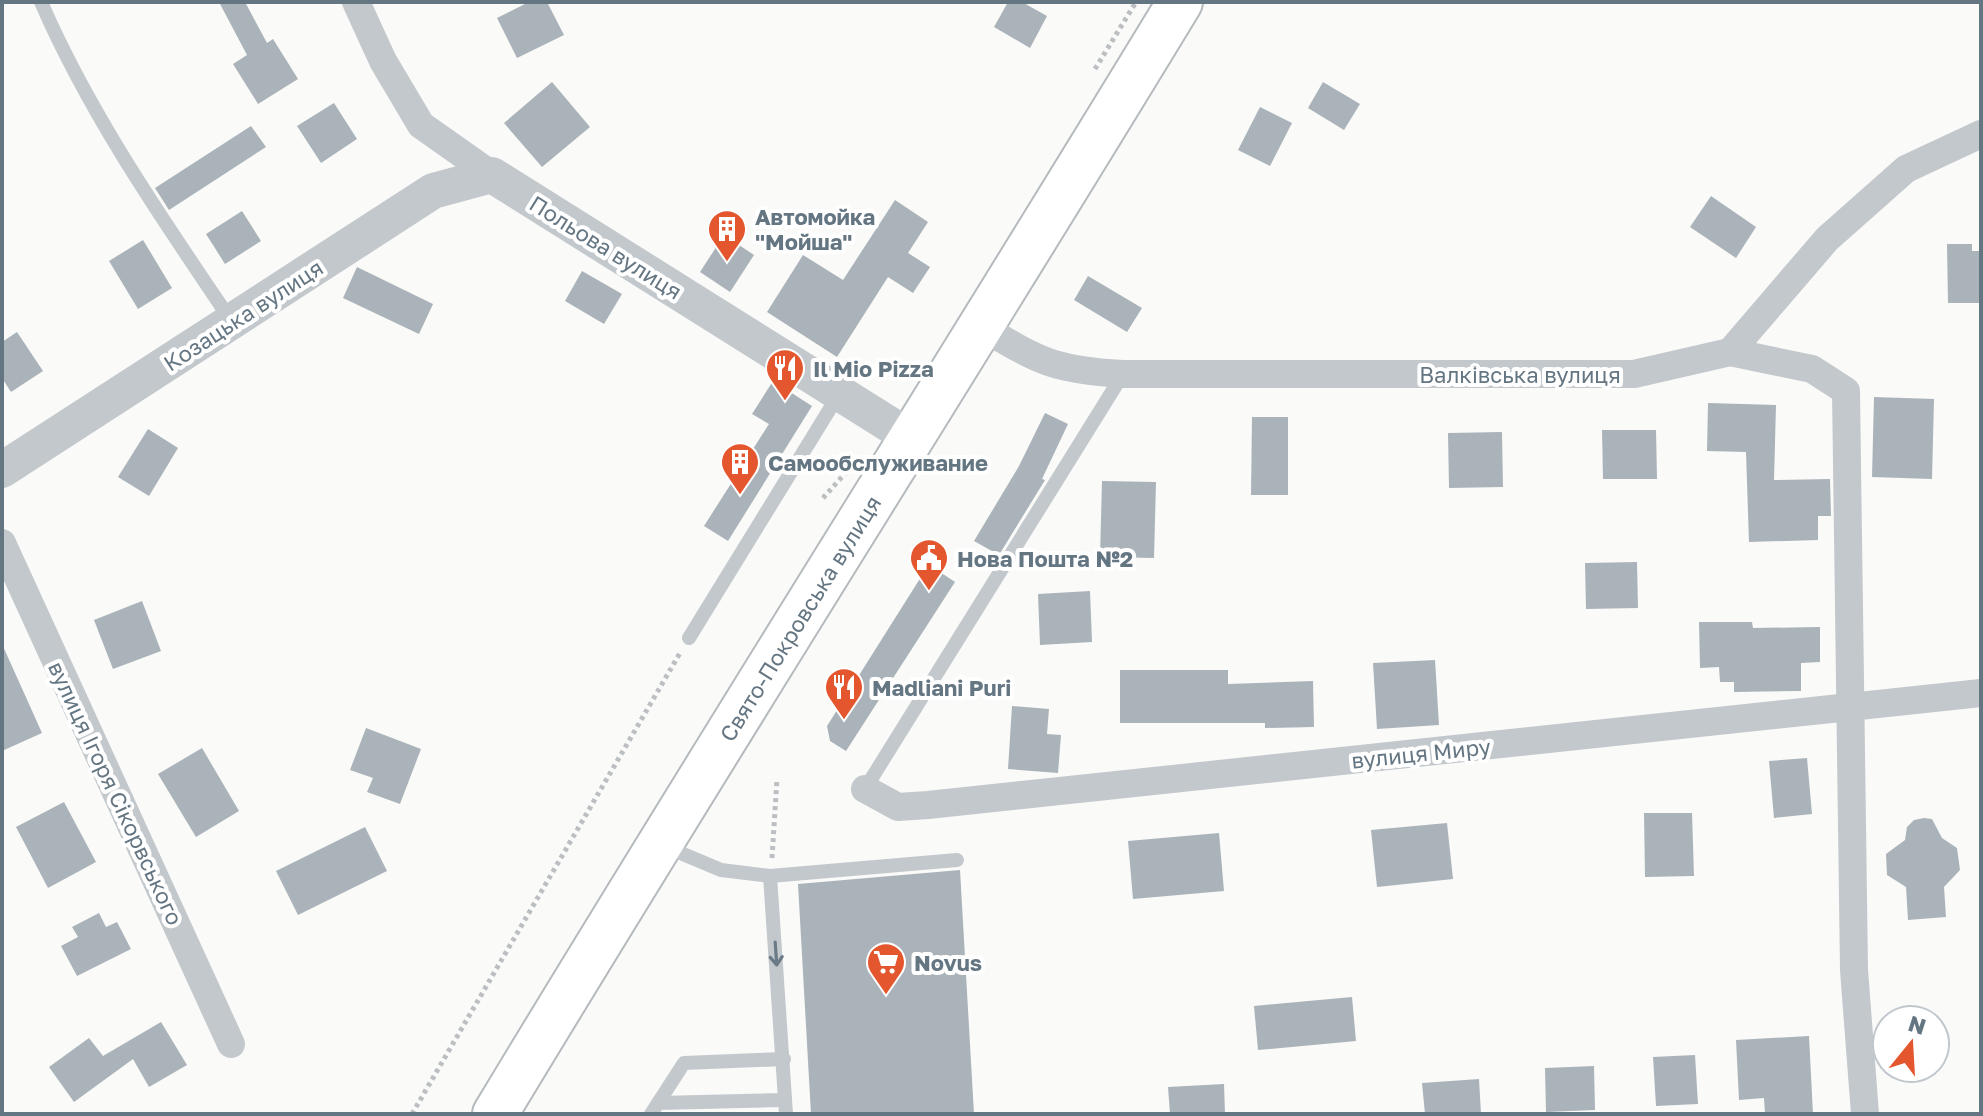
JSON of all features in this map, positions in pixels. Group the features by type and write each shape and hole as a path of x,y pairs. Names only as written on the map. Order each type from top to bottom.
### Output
{"main road":[{"name":"Свято-Покровська вулиця","path":"495,1114 658,844 895,429 982,327 1180,2"}],"street":[{"name":"Польова вулиця","path":"356,2 383,61 421,125 492,175 895,429"},
{"path":"1865,1114 1854,970 1846,391 1812,369 1730,352 1827,239 1906,169 1981,134"},
{"name":"Козацька вулиця","path":"2,470 433,191 492,175"},
{"name":"Валківська вулиця","path":"982,327 1047,363 1071,371 1123,374 1634,374 1730,352"},
{"name":"вулиця Ігоря Сікорвського","path":"2,543 231,1044"},
{"name":"вулиця Миру","path":"865,789 898,807 928,805 1981,693"}],"lane":[{"path":"41,2 56,39 156,210 232,323"},
{"path":"865,789 1123,374"},
{"path":"689,638 839,394"},
{"path":"658,844 721,870 770,876 957,860"},
{"path":"655,1108 785,1107 770,876"},
{"path":"655,1108 684,1063 784,1059"}],"path":[{"path":"1087,83 1136,2"},
{"path":"823,498 849,469 895,429"},
{"path":"412,1114 689,638"},
{"path":"770,876 777,779"}],"building":[{"path":"219,2 245,2 267,43 273,39 298,79 258,104 233,64 247,55"},
{"path":"529,2 547,2 564,35 517,58 497,18"},
{"path":"1008,2 1022,2 1047,16 1030,48 994,27"},
{"path":"552,82 590,127 542,167 504,123"},
{"path":"1323,82 1360,104 1344,130 1308,108"},
{"path":"334,103 357,139 321,163 297,126"},
{"path":"1260,107 1292,123 1270,166 1238,150"},
{"path":"251,126 266,147 169,210 155,188"},
{"path":"1711,196 1756,227 1736,258 1690,227"},
{"path":"895,200 928,222 908,253 930,267 913,293 888,277 837,357 767,312 803,255 843,280"},
{"path":"242,211 261,241 225,264 206,234"},
{"name":"Автомойка \"Мойша\"","path":"724,235 754,255 730,292 700,272"},
{"path":"143,240 172,288 138,309 109,261"},
{"path":"1947,244 1972,244 1972,251 1981,251 1981,303 1948,303"},
{"path":"357,267 433,304 419,334 343,298"},
{"path":"582,271 622,294 604,324 565,301"},
{"path":"1088,276 1142,308 1127,332 1074,300"},
{"path":"17,332 43,371 11,392 2,378 2,342"},
{"path":"773,381 812,406 728,541 704,526 769,424 752,414"},
{"path":"1874,397 1934,399 1932,479 1872,477"},
{"path":"1708,403 1776,405 1774,480 1830,479 1831,516 1818,516 1818,540 1749,542 1746,452 1707,451"},
{"path":"1045,413 1068,424 1042,479 1045,480 999,555 974,541 1019,466"},
{"path":"1252,417 1288,417 1288,495 1251,495"},
{"path":"148,429 178,448 149,496 118,477"},
{"path":"1602,430 1656,430 1657,479 1603,479"},
{"path":"1502,432 1503,487 1449,488 1448,433"},
{"path":"1102,481 1156,482 1154,558 1100,557"},
{"path":"1637,562 1638,608 1586,609 1585,563"},
{"path":"934,568 955,582 846,751 830,741 827,726 921,577"},
{"path":"1090,591 1092,642 1040,645 1038,594"},
{"path":"142,601 161,651 113,669 94,620"},
{"path":"1699,622 1752,622 1753,628 1820,627 1820,662 1801,663 1801,691 1734,692 1734,682 1720,682 1719,667 1700,668"},
{"path":"2,644 42,733 2,751"},
{"path":"1435,660 1439,725 1377,729 1373,663"},
{"path":"1120,670 1228,670 1228,684 1313,681 1314,727 1265,728 1265,723 1120,723"},
{"path":"1012,706 1049,709 1047,734 1061,735 1058,773 1008,769"},
{"path":"366,728 421,749 400,804 367,792 373,778 350,770"},
{"path":"202,748 239,811 196,837 158,774"},
{"path":"1807,758 1812,814 1774,818 1769,761"},
{"path":"64,802 96,862 48,888 16,827"},
{"path":"1644,813 1692,813 1694,876 1645,877"},
{"path":"1932,819 1942,838 1957,848 1960,870 1944,887 1946,917 1908,920 1906,887 1887,875 1886,854 1905,840 1907,827 1914,820"},
{"path":"1447,823 1453,879 1377,887 1371,830"},
{"path":"365,827 387,871 298,915 276,871"},
{"path":"1219,833 1224,891 1133,899 1128,841"},
{"name":"Novus","path":"960,870 974,1114 811,1114 798,884"},
{"path":"99,913 106,927 117,922 131,949 77,976 61,946 78,937 72,927"},
{"path":"1352,997 1356,1041 1258,1050 1254,1006"},
{"path":"161,1022 187,1065 149,1087 133,1059 74,1102 49,1067 89,1038 103,1056"},
{"path":"1809,1036 1813,1114 1765,1114 1764,1098 1739,1100 1736,1040"},
{"path":"1695,1055 1698,1104 1656,1106 1653,1057"},
{"path":"1594,1066 1595,1110 1546,1112 1545,1068"},
{"path":"1479,1079 1481,1114 1425,1114 1422,1083"},
{"path":"1224,1084 1225,1114 1170,1114 1168,1087"}],"place":[{"name":"Автомойка \"Мойша\"","path":"727,263"},
{"name":"Il Mio Pizza","path":"785,402"},
{"name":"Самообслуживание","path":"740,496"},
{"name":"Нова Пошта №2","path":"929,592"},
{"name":"Madliani Puri","path":"844,721"},
{"name":"Novus","path":"886,996"}]}
